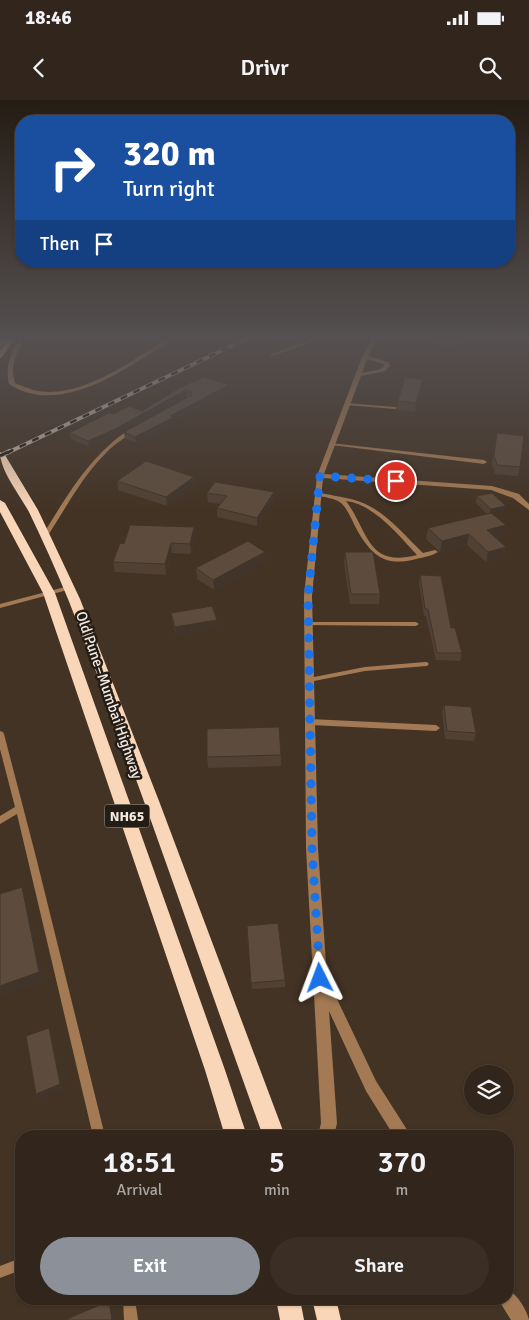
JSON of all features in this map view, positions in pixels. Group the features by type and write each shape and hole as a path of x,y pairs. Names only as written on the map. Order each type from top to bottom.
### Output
{"highway":[{"name":"Old Pune–Mumbai Highway","path":"0,455 36,516 69,588 126,732 272,1130"},
{"name":"Old Pune–Mumbai Highway","path":"0,503 50,593 209,1051 234,1130"},
{"path":"289,1305 292,1320"},
{"path":"325,1305 329,1320"}],"street":[{"path":"327,1130 329,1123 312,848 308,586 320,476 350,396"},
{"path":"320,476 492,488 516,496 529,508"},
{"path":"320,978 372,1086 399,1130"},
{"path":"511,1305 521,1320"}],"lane":[{"path":"347,404 395,408"},
{"path":"45,536 77,486 105,449 113,441 141,425"},
{"path":"332,444 484,462"},
{"path":"318,494 339,499 355,500 370,507 422,556"},
{"path":"339,499 345,503 378,556 395,561 435,552"},
{"path":"0,606 69,588"},
{"path":"308,624 416,624"},
{"path":"309,680 365,669 425,664"},
{"path":"310,722 436,728"},
{"path":"0,734 98,1130"},
{"path":"0,821 19,808"},
{"path":"0,1272 15,1266"},
{"path":"130,1305 131,1320"}],"building":[{"path":"166,396 175,396 115,429 88,441 69,433 109,413 113,414 129,406 142,411"},
{"path":"190,396 208,396 170,416 174,417 135,437 124,432"},
{"path":"399,396 418,396 416,403 398,401"},
{"path":"497,433 524,436 520,467 497,465 494,455"},
{"path":"146,461 194,477 166,497 117,481"},
{"path":"215,482 274,492 257,518 217,508 227,496 207,493"},
{"path":"492,493 506,506 491,509 477,496"},
{"path":"491,513 506,525 487,530 506,547 488,552 469,534 442,541 428,528"},
{"path":"130,525 194,527 190,544 171,543 165,564 113,562 120,543 124,544"},
{"path":"248,541 265,552 213,580 196,568"},
{"path":"345,552 373,552 380,594 351,594"},
{"path":"420,575 441,576 451,628 455,628 462,653 437,653 428,609 425,609"},
{"path":"212,606 217,620 175,627 171,613"},
{"path":"444,705 471,707 476,733 447,731"},
{"path":"279,727 281,755 207,757 207,729"},
{"path":"22,887 39,972 0,986 0,894"},
{"path":"278,923 285,980 251,983 247,926"},
{"path":"49,1028 60,1084 36,1094 26,1036"},
{"path":"100,1305 110,1305 112,1320 65,1320"}],"railway":[{"path":"7,453 127,396"},
{"path":"0,456 10,451"}],"route":[{"path":"320,978 312,848 308,596 311,548 320,476 396,481"}]}
